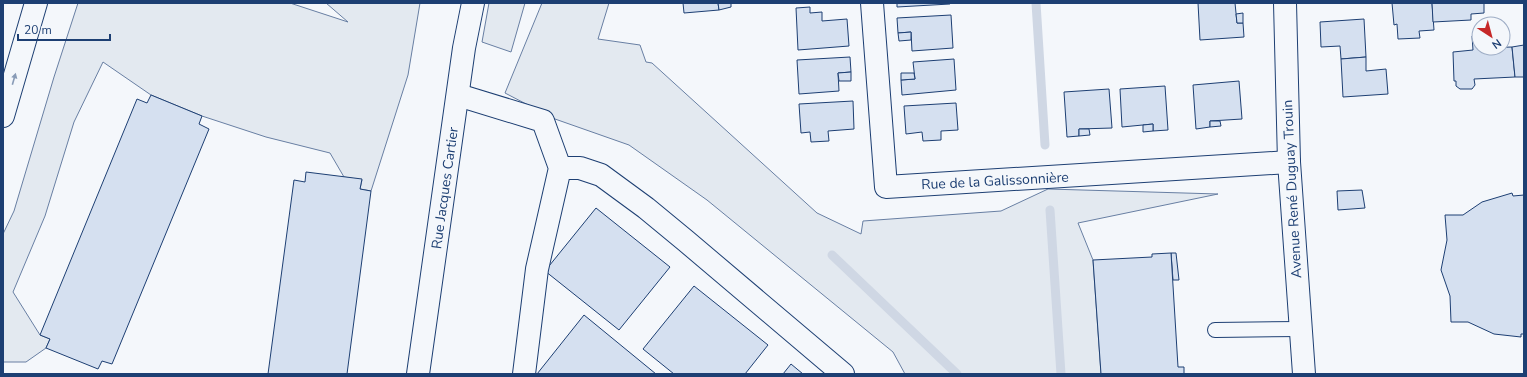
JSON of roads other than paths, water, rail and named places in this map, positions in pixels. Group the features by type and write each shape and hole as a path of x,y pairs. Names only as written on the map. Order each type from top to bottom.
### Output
{"street":[{"path":"3,116 36,3"},
{"name":"Rue Jacques Cartier","path":"418,374 464,48 473,3"},
{"name":"Rue de la Galissonnière","path":"872,3 886,187 1289,162"},
{"name":"Avenue René Duguay Trouin","path":"1285,3 1289,162 1304,374"},
{"path":"458,95 544,121 560,168 537,269 524,374"},
{"path":"560,168 580,168 601,175 614,184 686,241 843,374"}],"lane":[{"path":"1215,330 1301,329"}],"waterway":[{"path":"1036,3 1045,145"},
{"path":"1050,210 1061,374"},
{"path":"832,255 957,374"}]}
